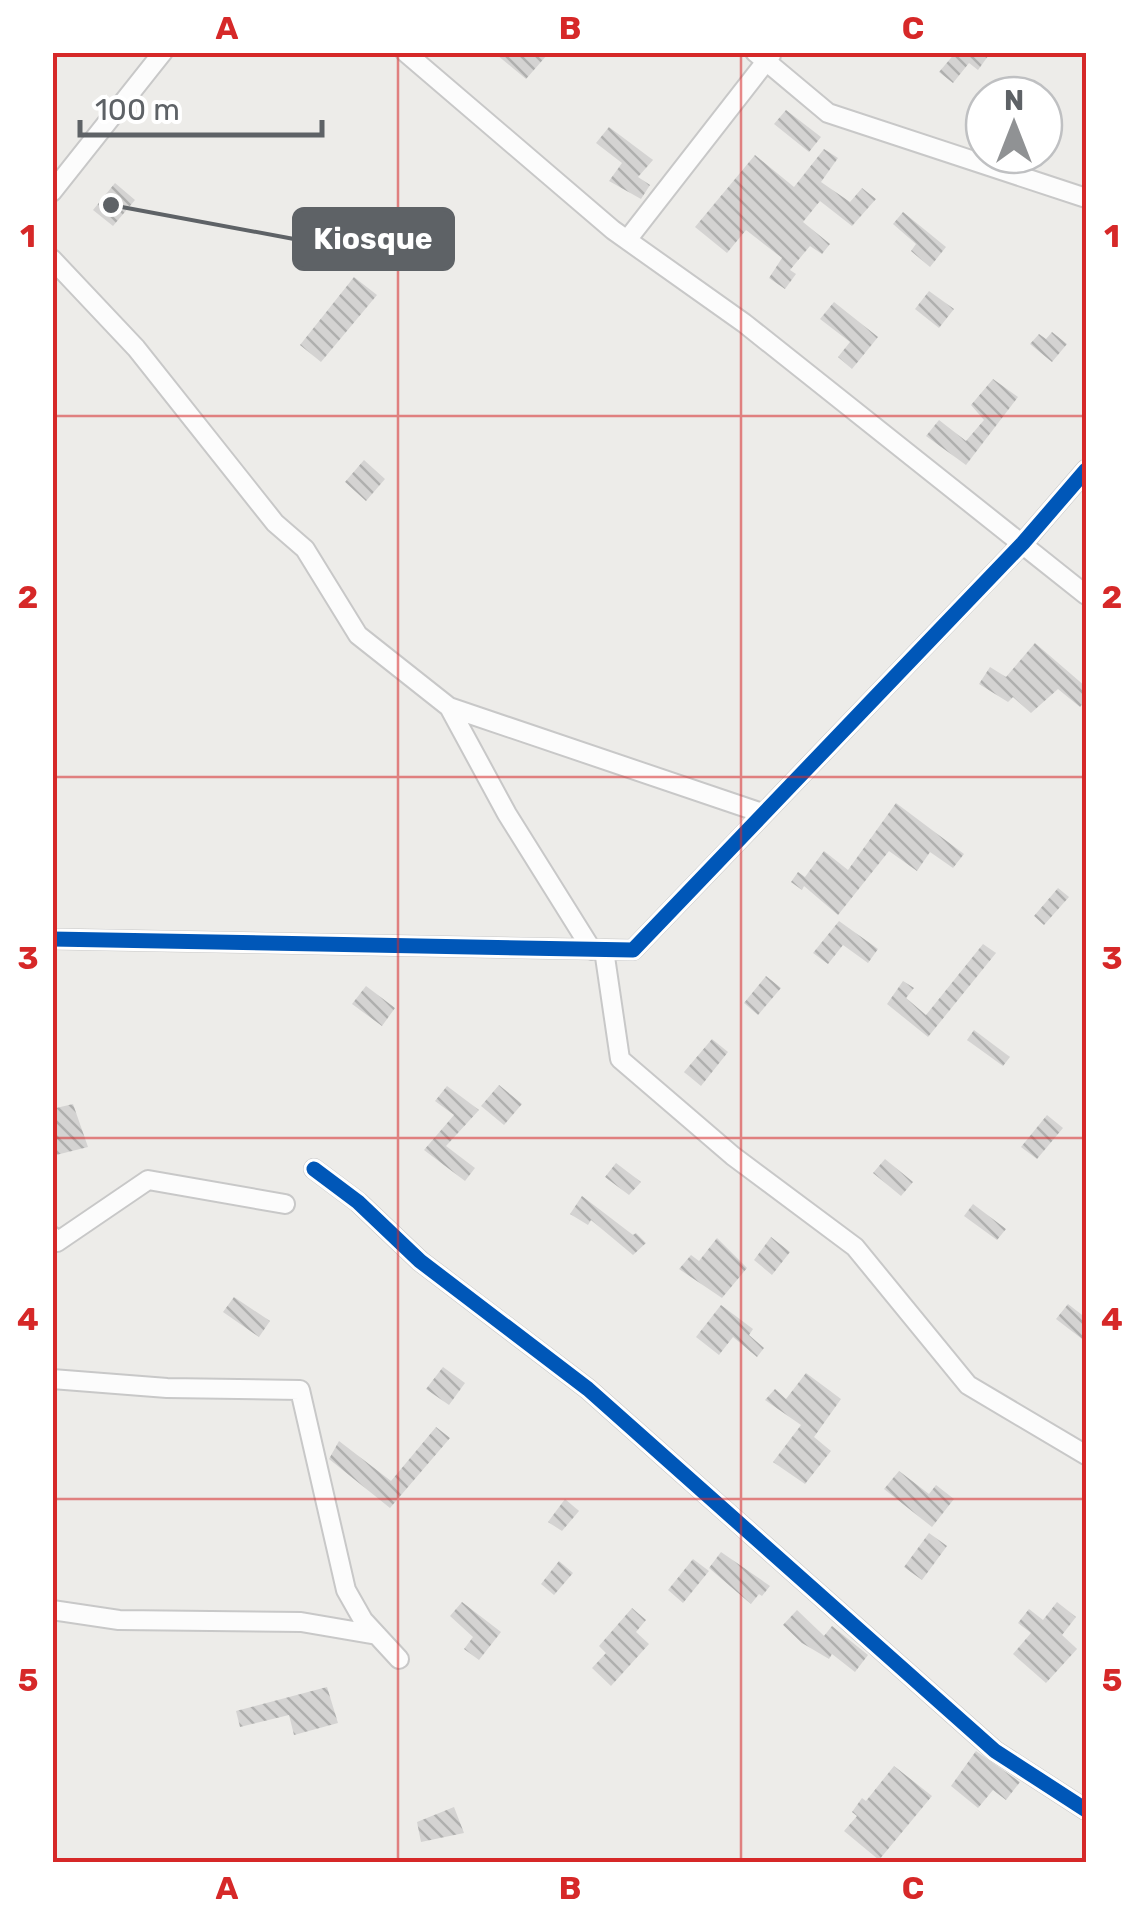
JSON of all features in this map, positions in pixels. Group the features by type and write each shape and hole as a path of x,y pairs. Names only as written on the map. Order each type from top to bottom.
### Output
{"street":[{"path":"52,192 163,52"},
{"path":"405,52 627,240 744,323 1086,595"},
{"path":"627,240 765,56 828,113 1086,198"},
{"path":"52,259 136,348 276,523 305,549 358,635 449,707 762,813"},
{"path":"52,939 633,950 1023,542 1086,470"},
{"path":"449,707 507,814 598,950 620,1059 733,1156 855,1246 968,1385 1086,1455"},
{"path":"314,1168 358,1202 420,1261 588,1389 995,1751 1086,1810"},
{"path":"52,1236 57,1242 148,1180 284,1204"},
{"path":"52,1379 167,1388 300,1390 346,1590 377,1636 399,1659"},
{"path":"52,1610 120,1620 301,1622 377,1636"}],"building":[{"path":"956,52 991,52 978,70 969,63 953,83 939,72"},
{"path":"497,55 547,55 526,79"},
{"path":"786,110 821,137 809,152 774,124"},
{"path":"609,127 653,160 638,177 650,185 641,199 609,181 622,163 596,143"},
{"path":"824,149 838,158 821,182 850,202 862,188 876,199 852,226 820,201 803,222 830,244 822,254 810,246 790,270 796,274 785,289 769,278 782,258 746,230 727,253 695,227 755,155 794,187"},
{"path":"115,183 135,200 113,226 93,210"},
{"path":"903,212 946,247 930,267 911,251 916,244 893,224"},
{"path":"354,277 377,295 321,362 300,345"},
{"path":"929,291 954,309 939,328 915,309"},
{"path":"834,302 878,337 852,369 838,357 850,342 820,319"},
{"path":"1052,332 1067,344 1052,362 1030,344 1039,334 1046,339"},
{"path":"993,379 1018,397 966,465 926,436 939,420 966,441 984,420 971,405"},
{"path":"364,460 385,479 366,501 345,482"},
{"path":"1035,643 1086,687 1086,700 1080,707 1058,689 1031,713 1013,697 1008,702 979,684 990,667 1006,677"},
{"path":"896,803 964,854 953,868 930,852 917,871 889,851 838,915 804,886 802,890 791,882 798,872 805,877 824,851 848,870"},
{"path":"1058,888 1069,897 1044,925 1034,916"},
{"path":"839,921 878,949 868,963 843,945 828,964 813,953"},
{"path":"983,944 996,953 928,1037 887,1004 903,981 914,988 906,998 926,1015"},
{"path":"766,976 781,988 758,1015 744,1003"},
{"path":"366,986 395,1008 382,1026 352,1004"},
{"path":"974,1030 1010,1057 1003,1066 967,1040"},
{"path":"712,1039 728,1052 701,1086 684,1072"},
{"path":"499,1085 522,1104 504,1125 481,1106"},
{"path":"447,1086 479,1110 446,1146 475,1168 465,1181 424,1150 454,1115 435,1101"},
{"path":"73,1104 88,1147 52,1156 52,1109"},
{"path":"1047,1115 1063,1128 1037,1159 1021,1147"},
{"path":"885,1159 913,1182 901,1196 873,1173"},
{"path":"616,1163 641,1182 629,1195 605,1177"},
{"path":"582,1196 646,1243 633,1255 591,1220 588,1225 570,1214"},
{"path":"973,1204 1006,1229 997,1240 964,1216"},
{"path":"771,1237 790,1252 772,1275 754,1260"},
{"path":"717,1238 747,1268 722,1298 679,1269 691,1255 699,1261"},
{"path":"234,1297 270,1321 259,1337 223,1312"},
{"path":"1068,1304 1086,1318 1086,1342 1056,1319"},
{"path":"721,1305 753,1329 749,1335 764,1348 757,1357 733,1337 719,1355 696,1337"},
{"path":"443,1367 465,1383 449,1405 426,1389"},
{"path":"806,1373 841,1399 814,1437 831,1451 805,1484 773,1462 801,1425 765,1400 775,1389 786,1399"},
{"path":"436,1427 450,1438 390,1508 329,1459 339,1441 391,1481"},
{"path":"899,1471 929,1494 936,1485 954,1499 932,1527 884,1489"},
{"path":"565,1499 579,1511 562,1531 548,1522"},
{"path":"929,1533 947,1546 922,1580 904,1567"},
{"path":"721,1552 770,1586 762,1596 759,1594 751,1604 709,1568"},
{"path":"693,1559 709,1571 683,1603 668,1590"},
{"path":"559,1561 573,1573 554,1595 541,1584"},
{"path":"462,1602 501,1632 479,1660 464,1649 473,1637 450,1616"},
{"path":"1057,1602 1076,1617 1062,1635 1077,1649 1046,1683 1013,1654 1031,1633 1018,1623 1029,1609 1043,1620"},
{"path":"632,1608 646,1620 636,1632 649,1644 611,1686 592,1668 606,1653 599,1646"},
{"path":"797,1610 824,1636 832,1626 868,1655 855,1672 832,1654 829,1659 802,1643 783,1625"},
{"path":"327,1687 338,1723 294,1735 289,1715 240,1727 236,1711"},
{"path":"976,1751 1020,1782 1006,1800 993,1790 978,1808 951,1786"},
{"path":"894,1766 932,1796 879,1860 844,1831 857,1816 852,1812 862,1798 866,1801"},
{"path":"454,1807 464,1833 421,1842 417,1822"}],"cycle path":[{"path":"52,939 633,950 1023,543 1086,470"},
{"path":"314,1169 358,1202 420,1261 588,1389 995,1751 1086,1810"}],"place":[{"name":"Kiosque","path":"111,205"}]}
